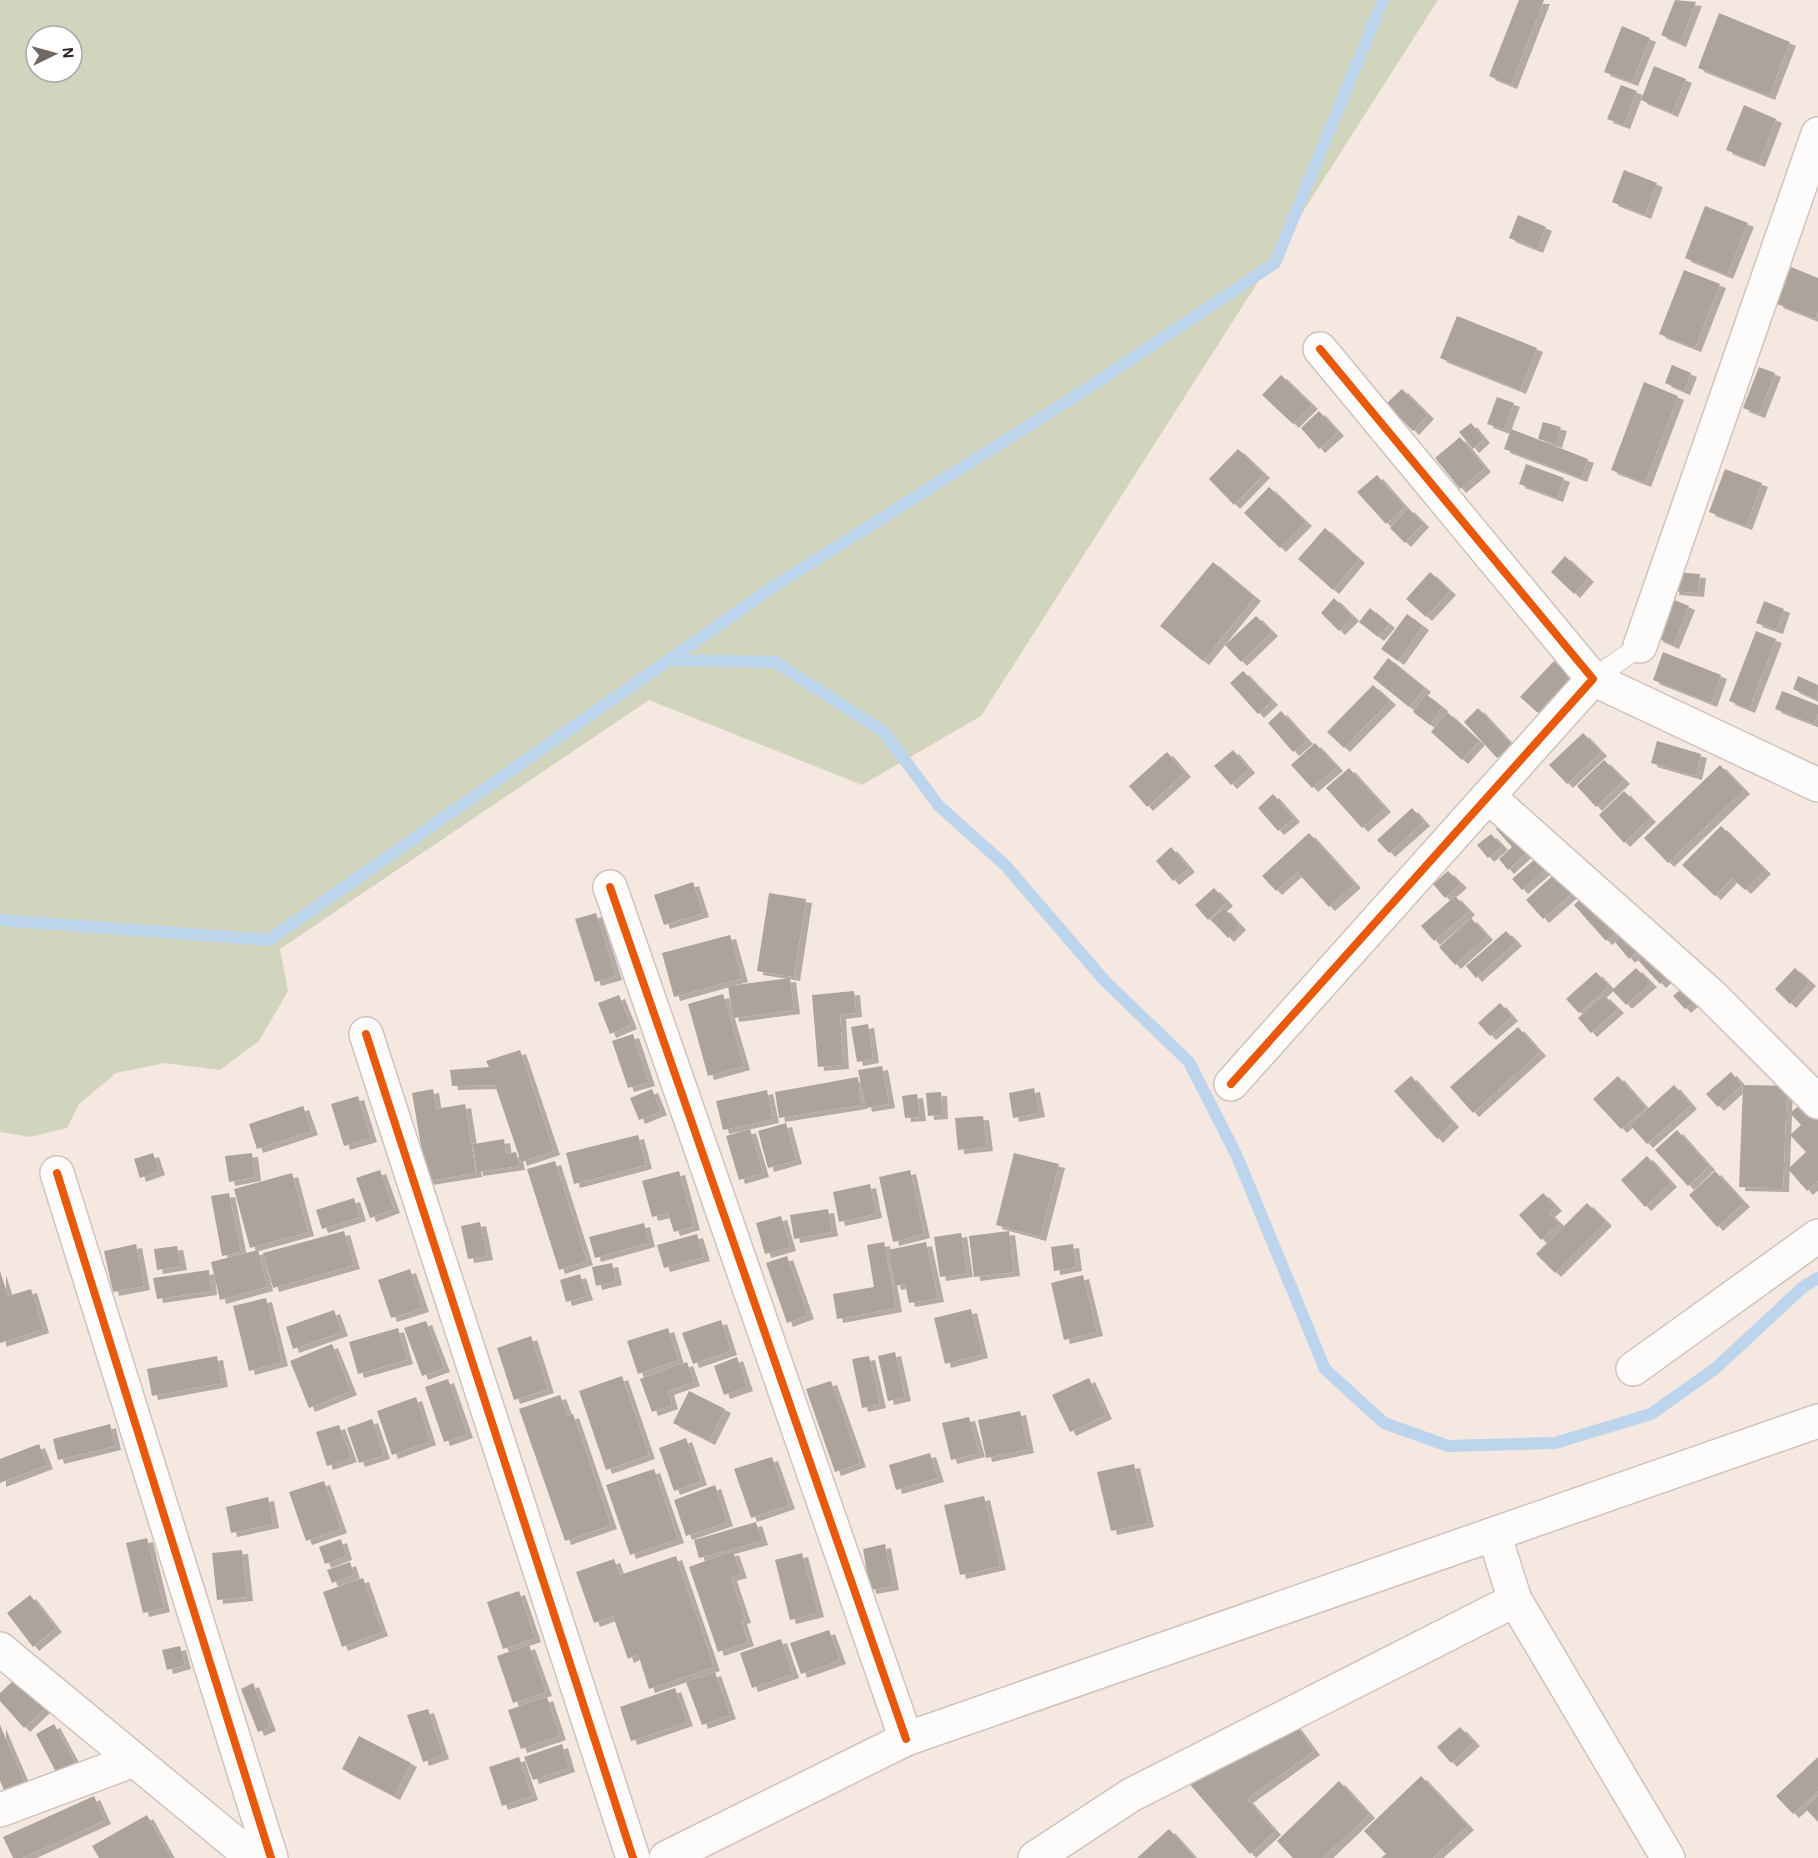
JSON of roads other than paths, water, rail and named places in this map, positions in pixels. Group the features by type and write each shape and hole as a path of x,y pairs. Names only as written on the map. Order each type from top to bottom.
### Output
{"street":[{"path":"1640,646 1818,134"},
{"path":"1320,349 1593,679 1818,785"},
{"path":"1231,1084 1593,679"},
{"path":"1488,796 1711,995 1818,1102"},
{"path":"610,887 906,1739"},
{"path":"366,1034 633,1858"},
{"path":"57,1173 271,1858"},
{"path":"1633,1369 1818,1236"},
{"path":"666,1858 906,1739 1818,1421"},
{"path":"1494,1534 1515,1600 1668,1858"},
{"path":"1035,1858 1131,1795 1515,1600"},
{"path":"0,1650 253,1858"},
{"path":"0,1810 134,1760"}],"lane":[{"path":"1593,679 1640,646"}],"waterway":[{"path":"0,920 269,940 773,587 1085,390 1275,263 1383,0"},
{"path":"669,660 775,662 884,732 939,806 1005,865 1104,980 1189,1062 1236,1154 1325,1369 1384,1423 1448,1446 1555,1443 1651,1414 1716,1368 1803,1287 1818,1278"}]}
